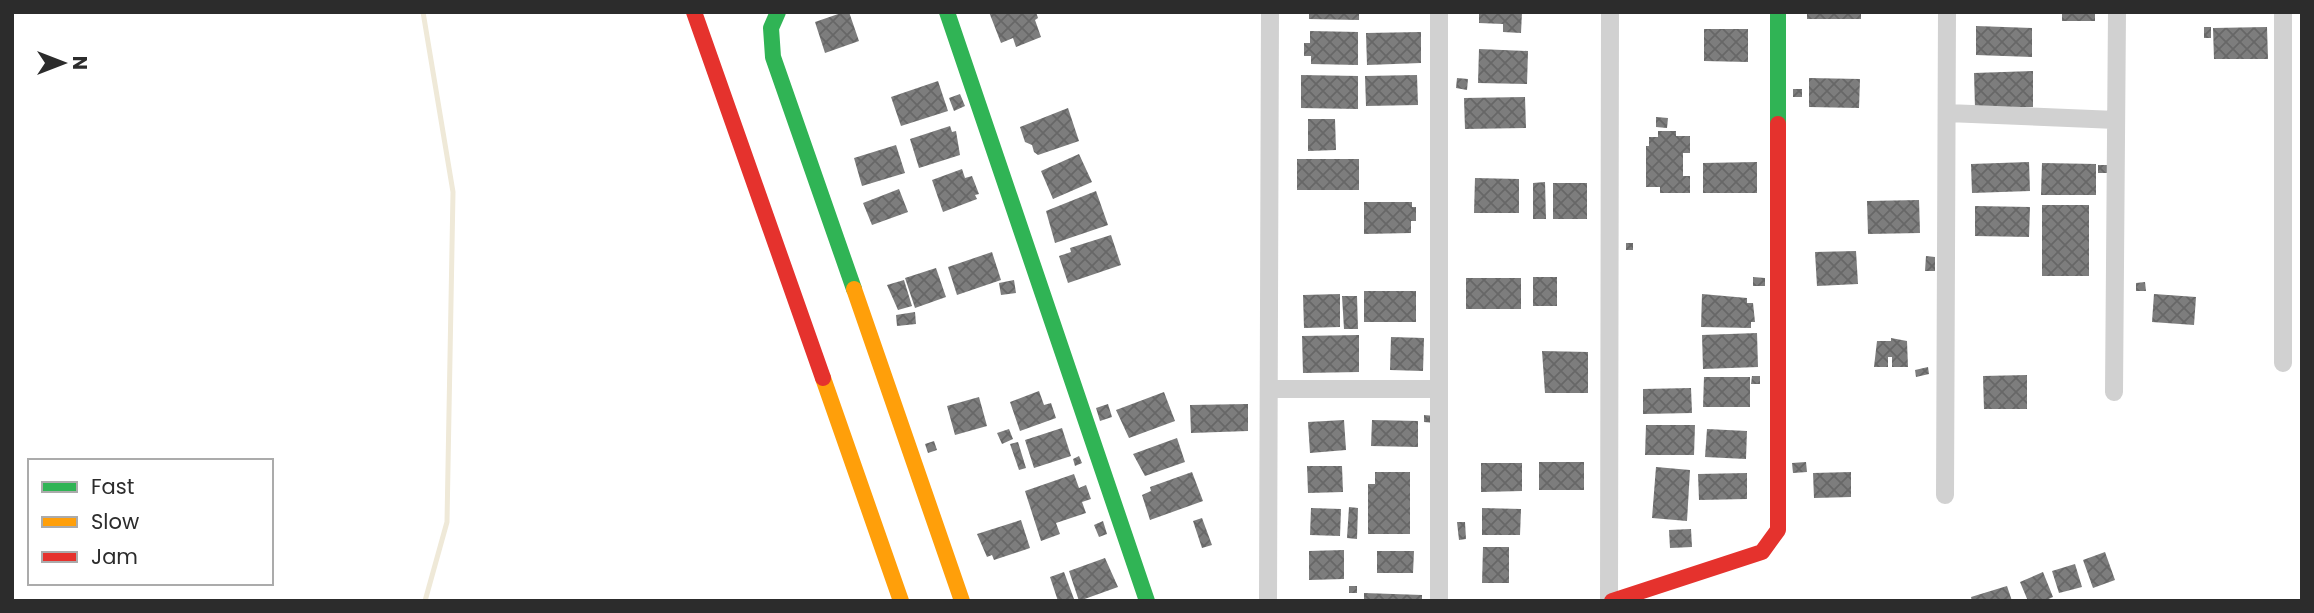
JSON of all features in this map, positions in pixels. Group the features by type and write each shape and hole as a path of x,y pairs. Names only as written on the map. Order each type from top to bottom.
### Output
{"street":[{"path":"694,12 901,601"},
{"path":"778,12 771,28 773,57 962,601"},
{"path":"947,12 1147,601"},
{"path":"1268,601 1270,12"},
{"path":"1439,12 1439,601"},
{"path":"1610,12 1611,601 1762,552 1778,530 1778,12"},
{"path":"1945,495 1947,12"},
{"path":"2114,392 2117,12"},
{"path":"2283,12 2283,363"},
{"path":"1947,113 2116,120"},
{"path":"1269,389 1439,389"}],"building":[{"path":"849,12 859,41 825,53 815,22"},
{"path":"989,12 1036,12 1038,18 1035,20 1041,37 1016,47 1013,38 1001,43"},
{"path":"1309,12 1359,12 1359,20 1309,19"},
{"path":"1479,12 1522,12 1521,33 1503,32 1503,24 1479,23"},
{"path":"1807,12 1861,12 1861,19 1807,19"},
{"path":"2062,12 2095,12 2095,21 2062,21"},
{"path":"1976,26 2032,28 2032,57 1976,55"},
{"path":"2204,27 2211,27 2211,38 2204,38"},
{"path":"2267,27 2268,59 2214,59 2213,28"},
{"path":"1704,29 1748,29 1748,62 1704,61"},
{"path":"1310,31 1358,32 1358,65 1311,64 1311,56 1304,56 1304,43 1310,43"},
{"path":"1421,32 1421,63 1367,65 1366,33"},
{"path":"1479,49 1528,51 1527,84 1478,83"},
{"path":"2033,71 2033,107 1975,108 1974,73"},
{"path":"1301,75 1358,76 1358,109 1301,108"},
{"path":"1417,75 1418,105 1366,106 1365,76"},
{"path":"1457,78 1468,79 1467,90 1456,88"},
{"path":"1809,78 1860,79 1859,108 1809,107"},
{"path":"938,81 948,111 901,126 891,97"},
{"path":"1793,89 1802,89 1802,97 1793,97"},
{"path":"960,94 965,106 954,111 949,98"},
{"path":"1525,97 1526,128 1465,129 1464,98"},
{"path":"1068,108 1079,141 1038,155 1032,145 1025,142 1020,127"},
{"path":"1656,117 1668,118 1667,128 1656,127"},
{"path":"1308,119 1335,119 1336,150 1308,151"},
{"path":"950,126 952,132 956,131 960,155 919,168 910,139"},
{"path":"1658,131 1676,131 1676,136 1690,136 1690,153 1683,153 1683,176 1690,176 1690,193 1660,193 1660,187 1646,187 1646,146 1649,146 1649,137 1658,137"},
{"path":"896,145 905,173 862,186 854,158"},
{"path":"1079,154 1092,182 1053,199 1041,171"},
{"path":"1297,159 1359,159 1359,190 1297,190"},
{"path":"1757,162 1757,193 1703,193 1703,163"},
{"path":"2029,162 2030,191 1972,193 1971,164"},
{"path":"2042,163 2096,164 2096,195 2041,195"},
{"path":"2098,165 2108,165 2108,173 2098,173"},
{"path":"962,169 965,178 972,176 979,194 975,195 977,199 943,212 932,180"},
{"path":"1475,178 1519,179 1519,213 1474,213"},
{"path":"1545,182 1546,219 1533,219 1533,183"},
{"path":"1553,183 1587,183 1587,219 1553,219"},
{"path":"899,189 908,212 872,225 863,203"},
{"path":"1096,191 1108,225 1055,243 1046,211"},
{"path":"1919,200 1920,233 1868,234 1867,201"},
{"path":"1364,202 1412,202 1412,207 1416,207 1416,221 1411,221 1411,233 1364,234"},
{"path":"2042,205 2089,205 2089,276 2042,276"},
{"path":"1975,206 2030,207 2029,237 1975,236"},
{"path":"1111,235 1121,265 1068,283 1059,256 1071,252 1070,248"},
{"path":"1626,243 1633,243 1633,250 1626,250"},
{"path":"1856,251 1858,284 1817,286 1815,252"},
{"path":"992,252 1001,280 957,295 948,267"},
{"path":"1926,256 1935,257 1935,271 1925,271"},
{"path":"936,268 946,297 915,308 905,278"},
{"path":"1533,277 1557,277 1557,306 1533,306"},
{"path":"1753,277 1765,278 1765,286 1753,286"},
{"path":"1466,278 1521,278 1521,309 1466,309"},
{"path":"904,280 912,306 898,310 887,285"},
{"path":"1014,280 1016,293 1001,295 999,283"},
{"path":"2145,282 2146,291 2136,291 2136,283"},
{"path":"1364,291 1416,291 1416,322 1364,322"},
{"path":"1340,294 1340,327 1304,328 1303,295"},
{"path":"1702,294 1747,298 1747,303 1753,303 1755,322 1751,322 1751,328 1701,327"},
{"path":"2154,294 2196,297 2194,325 2152,322"},
{"path":"1342,296 1357,296 1358,329 1344,329"},
{"path":"915,312 916,324 897,326 896,315"},
{"path":"1757,333 1758,367 1703,369 1702,335"},
{"path":"1359,335 1359,372 1303,373 1302,336"},
{"path":"1391,337 1424,338 1423,371 1390,370"},
{"path":"1891,338 1907,341 1908,367 1892,367 1892,357 1888,357 1888,367 1874,367 1877,341 1891,341"},
{"path":"1542,351 1588,352 1588,393 1545,393"},
{"path":"1928,367 1929,374 1916,377 1915,370"},
{"path":"2027,375 2027,409 1984,409 1983,376"},
{"path":"1752,376 1760,376 1760,384 1751,384"},
{"path":"1704,377 1750,377 1750,407 1703,407"},
{"path":"1691,388 1692,413 1643,414 1643,389"},
{"path":"1039,391 1044,405 1051,403 1056,418 1020,431 1010,402"},
{"path":"1164,392 1175,421 1129,438 1116,410"},
{"path":"979,397 987,426 955,435 947,406"},
{"path":"1108,404 1112,417 1100,421 1096,408"},
{"path":"1248,404 1248,431 1191,433 1190,405"},
{"path":"1424,415 1435,416 1435,423 1424,422"},
{"path":"1344,420 1346,450 1310,453 1308,422"},
{"path":"1372,420 1418,421 1418,447 1371,446"},
{"path":"1646,425 1695,425 1694,455 1645,455"},
{"path":"1062,428 1071,456 1034,468 1025,440"},
{"path":"1009,429 1013,439 1002,444 997,433"},
{"path":"1707,429 1747,431 1746,459 1705,457"},
{"path":"1177,438 1185,462 1145,476 1133,454"},
{"path":"934,441 937,450 928,453 925,444"},
{"path":"1018,442 1026,468 1019,470 1010,444"},
{"path":"1079,456 1082,463 1075,466 1073,459"},
{"path":"1539,462 1584,462 1584,490 1539,490"},
{"path":"1806,462 1807,472 1793,473 1792,463"},
{"path":"1481,463 1522,463 1522,491 1481,492"},
{"path":"1307,466 1342,466 1343,492 1308,493"},
{"path":"1656,467 1690,470 1687,521 1652,518"},
{"path":"1192,472 1203,501 1150,520 1142,495 1151,491 1150,487"},
{"path":"1375,472 1410,472 1410,534 1368,534 1368,484 1375,484"},
{"path":"1851,472 1851,497 1814,498 1813,473"},
{"path":"1747,473 1747,499 1699,500 1698,474"},
{"path":"1074,474 1079,488 1086,485 1091,499 1082,502 1086,513 1056,523 1060,534 1041,541 1025,491"},
{"path":"1349,507 1358,508 1357,539 1347,538"},
{"path":"1311,508 1341,509 1340,536 1310,535"},
{"path":"1482,508 1521,509 1520,535 1482,535"},
{"path":"1202,518 1212,545 1202,548 1193,521"},
{"path":"1021,520 1030,548 994,560 992,555 987,557 977,534"},
{"path":"1103,521 1107,534 1099,537 1094,525"},
{"path":"1457,522 1465,522 1466,539 1459,540"},
{"path":"1691,529 1692,547 1670,548 1669,530"},
{"path":"1483,547 1509,547 1509,583 1482,583"},
{"path":"1344,550 1344,579 1309,580 1309,551"},
{"path":"1377,551 1414,551 1413,573 1377,573"},
{"path":"2105,552 2115,580 2093,588 2083,560"},
{"path":"1105,558 1118,587 1079,601 1069,571"},
{"path":"2075,564 2082,587 2059,593 2052,571"},
{"path":"1064,572 1074,599 1058,601 1050,577"},
{"path":"2043,572 2053,597 2044,601 2028,601 2020,582"},
{"path":"1349,586 1357,586 1357,593 1349,593"},
{"path":"2007,586 2012,601 1972,601 1971,597"},
{"path":"1364,593 1422,595 1422,601 1364,601"}],"waterway":[{"path":"423,12 453,192 447,522 425,601"}],"traffic: fast":[{"path":"778,12 771,28 773,57 854,289"},
{"path":"947,12 1147,601"},
{"path":"1778,12 1778,124"}],"traffic: slow":[{"path":"854,289 962,601"},
{"path":"823,378 901,601"}],"traffic: jam":[{"path":"694,12 823,378"},
{"path":"1612,601 1762,552 1778,530 1778,124"}]}
